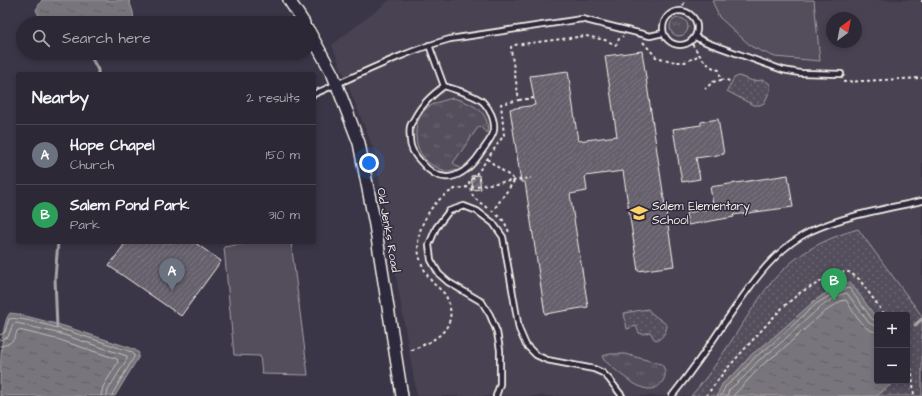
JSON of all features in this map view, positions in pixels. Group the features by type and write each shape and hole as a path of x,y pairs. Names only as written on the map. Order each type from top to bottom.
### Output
{"street":[{"path":"289,0 299,16"},
{"name":"Old Jenks Road","path":"316,42 336,84 359,143 402,396"}],"lane":[{"path":"681,11 688,12 696,20 697,26 695,36 690,42 681,45 675,44 670,42 663,33 664,22 671,13 681,11"},
{"path":"316,93 429,45 459,38 582,19 650,36 663,33"},
{"path":"695,36 708,43 783,70 800,73 841,74"},
{"path":"429,45 444,86"},
{"path":"444,86 465,93 482,102 493,118 494,131 487,144 476,161 459,176 447,177 438,175 425,167 416,157 410,143 410,127 418,111 428,98 444,86"},
{"path":"672,396 689,375 756,278 793,242 811,232 845,218 922,201"},
{"path":"496,396 500,384 500,350 497,332 490,315 482,302 448,282 439,274 431,260 429,244 436,228 449,211 464,206 477,211 493,223 503,237 519,329 526,345 536,355 547,360 594,369 603,373 622,396"}],"path":[{"path":"681,11 685,0"},
{"path":"519,100 511,50 514,45 586,36 604,40 616,45 623,35"},
{"path":"636,40 643,42 656,57 675,62 685,62 699,55"},
{"path":"690,42 706,64 719,70 721,80"},
{"path":"841,82 922,78"},
{"path":"705,88 713,82 725,79 731,82"},
{"path":"509,236 508,229 504,221 473,197 471,188 466,187 504,135 501,104 534,98"},
{"path":"487,159 515,180"},
{"path":"473,186 531,178"},
{"path":"492,212 515,180"},
{"path":"706,396 724,372 783,307 801,292 833,275 849,272 855,275 883,312"},
{"path":"910,366 914,396"}],"shaded area":[{"name":"Salem Elementary School","path":"390,0 922,0 922,316 857,229 813,247 783,270 767,288 709,374 691,396 417,396 374,150 332,45"}],"green space":[{"path":"712,0 814,0 820,61 775,57 752,47 719,17"},
{"path":"675,18 683,18 688,23 686,34 683,36 675,36 670,31 670,23"},
{"path":"739,76 753,81 764,80 770,84 770,91 764,103 760,105 753,105 727,91 734,78"},
{"path":"453,98 473,105 483,114 487,125 487,133 479,126 453,163 461,169 456,171 443,170 430,164 421,153 416,138 418,122 426,109 437,102"},
{"path":"858,229 922,316 922,396 691,396 715,365 770,284 800,256 828,240"},
{"path":"242,244 291,244 308,375 262,374 260,356 234,355 224,247"},
{"path":"648,309 667,325 664,334 658,340 654,339 650,332 643,334 639,333 636,326 627,329 624,313"},
{"path":"611,354 625,354 661,364 664,368 665,377 657,387 653,389 643,388 624,377 604,360 602,356"}],"water":[{"path":"42,0 129,0 133,16 39,16 36,10"},
{"path":"849,282 874,315 874,384 891,384 877,396 717,396 722,384 737,371 752,354 768,342 814,301 835,287"},
{"path":"10,313 64,326 134,349 139,353 138,358 115,396 0,396 2,339 4,328"}],"building":[{"path":"642,51 674,266 638,271 623,171 585,176 587,191 570,194 588,307 545,314 525,182 521,182 510,109 535,105 530,76 568,71 578,141 617,136 605,56"},
{"path":"718,119 724,154 696,158 700,179 682,182 673,129 701,125 701,122"},
{"path":"479,175 481,189 473,190 471,176"},
{"path":"788,175 793,207 733,215 734,217 688,225 686,213 709,209 713,204 710,187"},
{"path":"125,244 197,244 221,261 181,316 109,266"}],"waterway":[{"path":"93,60 98,72"},
{"path":"57,328 55,278 58,244"},
{"path":"915,325 922,319"}],"place":[{"name":"Salem Elementary School","path":"639,213"},
{"name":"Hope Chapel","path":"172,291"},
{"name":"Salem Pond Park","path":"834,301"}]}
